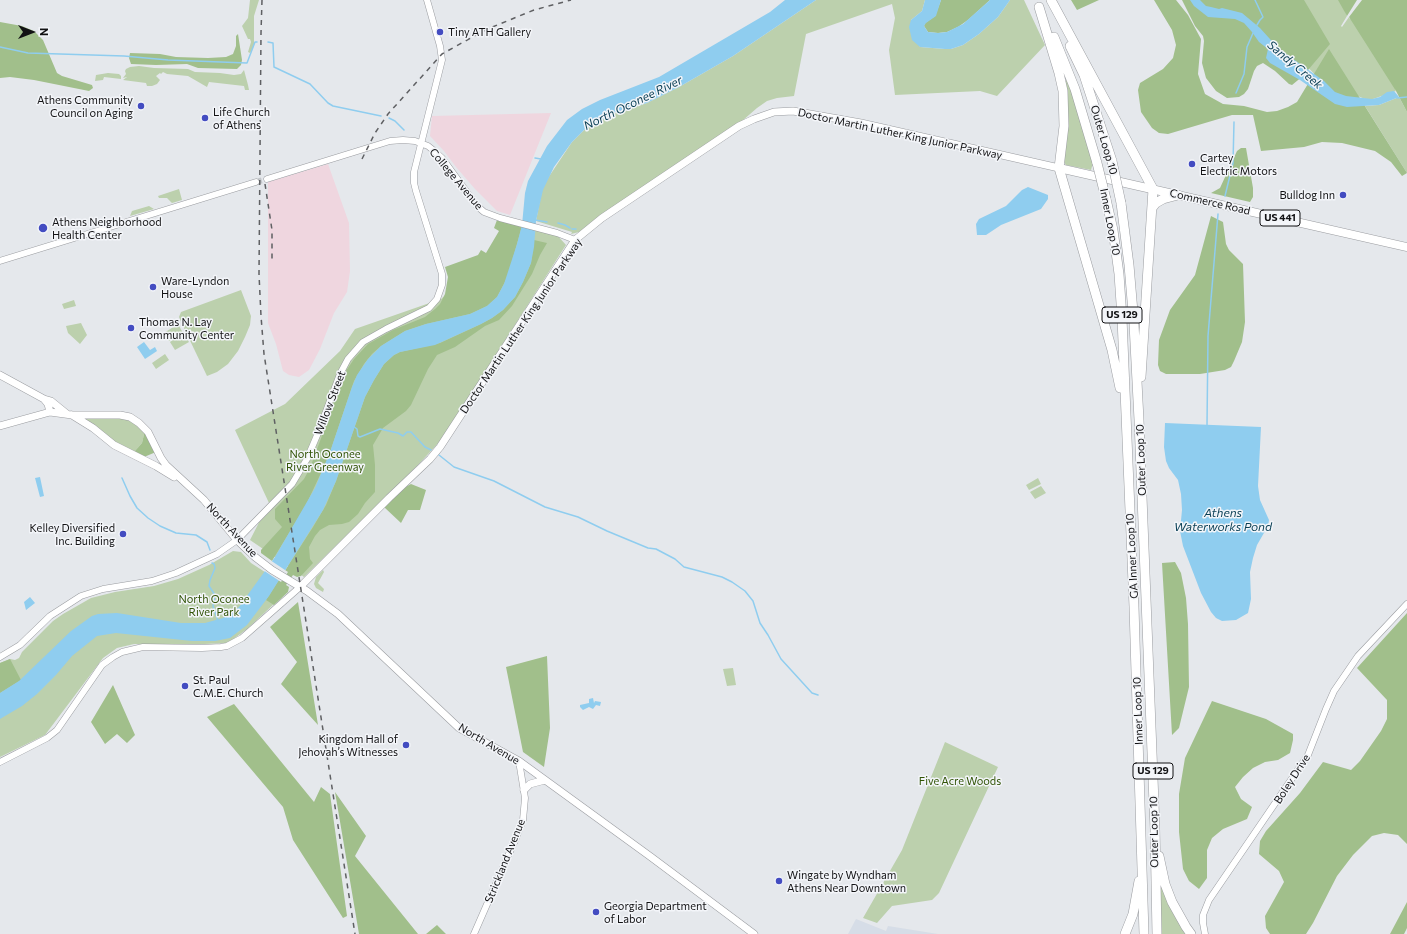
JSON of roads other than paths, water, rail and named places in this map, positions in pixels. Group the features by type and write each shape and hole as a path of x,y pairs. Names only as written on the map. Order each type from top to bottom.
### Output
{"highway":[{"name":"Outer Loop 10","path":"1051,0 1064,35 1084,75 1112,161 1121,203 1129,265 1134,317 1139,420 1155,829 1157,934"},
{"path":"1051,0 1153,189 1139,420"},
{"path":"1038,4 1063,91 1064,126 1060,168 1112,350 1120,385 1126,432"},
{"name":"Inner Loop 10","path":"1038,4 1075,89 1086,121 1106,199 1118,274 1122,318 1126,432"},
{"name":"Commerce Road","path":"1060,168 1407,247"},
{"path":"1152,208 1163,199 1178,195"},
{"name":"GA Inner Loop 10","path":"1126,432 1134,608"},
{"name":"Inner Loop 10","path":"1134,608 1144,934"},
{"path":"1155,829 1160,859 1172,902 1191,934"},
{"path":"1125,934 1133,914 1138,887 1142,834"}],"main road":[{"name":"Doctor Martin Luther King Junior Parkway","path":"300,587 430,459 440,447 575,240 602,218 723,136 754,119 774,112 794,111 861,123 1060,168"},
{"path":"0,375 44,399 51,401 70,414"},
{"path":"0,426 50,412 48,404 44,399"},
{"name":"North Avenue","path":"50,412 120,415 130,417 140,423 148,432 166,465 220,518 237,540 255,557 300,587 349,623 395,669 459,728 520,761 754,934"},
{"name":"North Avenue","path":"70,414 93,428 114,445 156,466 188,485"},
{"path":"524,790 531,783 545,780"}],"street":[{"name":"Willow Street","path":"0,657 20,645 50,616 81,596 103,589 152,581 176,573 217,554 237,540 292,484 307,460 340,374 348,359 363,342 429,308 437,299 442,285 442,274 414,183 415,169 442,60 440,46 427,0"},
{"name":"College Avenue","path":"267,179 390,140 408,140 421,143 434,150 442,158 477,206 490,215 560,234 575,240"},
{"path":"0,261 256,182"},
{"path":"560,234 568,243 568,251"},
{"path":"0,762 48,738 57,730 102,666 113,657 122,652 143,647 208,648 227,646 242,638 300,587"},
{"name":"Boley Drive","path":"1205,934 1203,915 1209,900 1308,756 1330,701 1348,670 1358,656 1407,604"},
{"name":"Strickland Avenue","path":"474,934 521,827 525,806 520,761"}],"water":[{"name":"North Oconee River","path":"785,0 816,0 733,56 679,87 647,103 616,112 584,130 572,142 554,167 543,190 536,221 531,263 515,297 503,310 481,324 435,345 400,352 384,364 365,397 336,481 323,510 269,596 247,625 230,638 215,641 192,641 116,633 97,636 72,656 37,694 22,706 0,719 0,693 19,681 71,631 92,616 98,614 117,613 181,623 205,623 223,618 239,607 275,557 315,488 330,452 352,387 357,375 368,359 381,346 405,331 426,324 470,314 487,306 497,297 504,284 517,244 522,225 525,193 528,181 547,146 567,120 582,109 600,100 659,77 770,12"},
{"path":"925,0 941,0 936,16 924,26 928,32 938,33 947,32 963,24 990,0 1010,0 998,17 979,34 963,45 951,49 945,49 920,47 912,40 909,27 911,20 922,11"},
{"path":"1190,0 1200,0 1206,6 1242,13 1260,28 1279,49 1324,81 1335,92 1346,96 1372,99 1380,97 1387,92 1394,91 1399,97 1379,105 1347,107 1335,104 1300,80 1270,63 1266,58 1268,49 1259,42 1244,23 1235,19 1208,17 1194,6"},
{"path":"1028,187 1048,195 1048,199 1041,209 1001,225 986,235 977,235 976,224 979,219 1006,206 1022,190"},
{"path":"144,342 150,350 155,347 157,351 145,359 137,347"},
{"name":"Athens Waterworks Pond","path":"1165,423 1261,427 1258,486 1260,500 1269,520 1268,526 1257,545 1253,558 1250,572 1251,599 1248,613 1236,620 1222,621 1216,618 1211,612 1201,593 1183,546 1180,531 1182,510 1181,494 1178,480 1169,468 1166,461 1164,447"},
{"path":"40,477 44,496 40,497 35,478"},
{"path":"30,597 35,603 26,610 24,602"},
{"path":"593,698 594,703 595,701 601,702 600,706 596,705 593,709 589,707 583,710 580,707 580,705 589,703 589,699"}],"waterway":[{"path":"1255,0 1263,17 1257,25"},
{"path":"1236,93 1244,74 1247,47 1253,33"},
{"path":"0,47 28,53 124,56 168,60 247,63 255,42 257,42"},
{"path":"268,42 273,43 274,67 310,84 328,103 333,106 381,116"},
{"name":"Sandy Creek","path":"1397,98 1407,97"},
{"path":"389,118 395,121 404,130"},
{"path":"1225,196 1233,163 1234,122"},
{"path":"535,158 541,159"},
{"path":"1207,425 1208,336 1218,214"},
{"path":"535,220 547,222"},
{"path":"558,223 570,228"},
{"path":"353,426 357,429 358,436 360,437 380,429 398,433 403,436 407,432 411,432 425,447 431,450"},
{"path":"439,455 454,467 494,481 545,507 578,517 648,548 656,549 675,559 684,567 722,577 732,582 745,591 753,601 760,623 781,659 812,693 818,695"},
{"path":"122,478 137,508 148,518 160,526 176,533 196,535 207,542 210,550"},
{"path":"212,563 214,564 215,568 209,586 215,595 213,606 218,621"}],"tunnel":[{"path":"256,182 267,179"}],"railway":[{"path":"262,0 259,274 264,354 355,934"},
{"path":"362,159 375,133 388,114 442,54 485,30 534,10 571,0"},
{"path":"265,184 272,230 272,260"}],"place":[{"name":"Tiny ATH Gallery","path":"440,32"},
{"name":"Athens Community Council on Aging","path":"141,106"},
{"name":"Life Church of Athens","path":"205,118"},
{"name":"Cartey Electric Motors","path":"1192,164"},
{"name":"Bulldog Inn","path":"1343,195"},
{"name":"Athens Neighborhood Health Center","path":"43,228"},
{"name":"Ware-Lyndon House","path":"153,287"},
{"name":"Thomas N. Lay Community Center","path":"131,328"},
{"name":"Kelley Diversified Inc. Building","path":"123,534"},
{"name":"St. Paul C.M.E. Church","path":"185,686"},
{"name":"Kingdom Hall of Jehovah’s Witnesses","path":"406,745"},
{"name":"Wingate by Wyndham Athens Near Downtown","path":"779,881"},
{"name":"Georgia Department of Labor","path":"596,912"}],"park label":[{"name":"North Oconee River Greenway","path":"325,460"},
{"name":"North Oconee River Park","path":"214,605"},
{"name":"Five Acre Woods","path":"960,781"}]}
